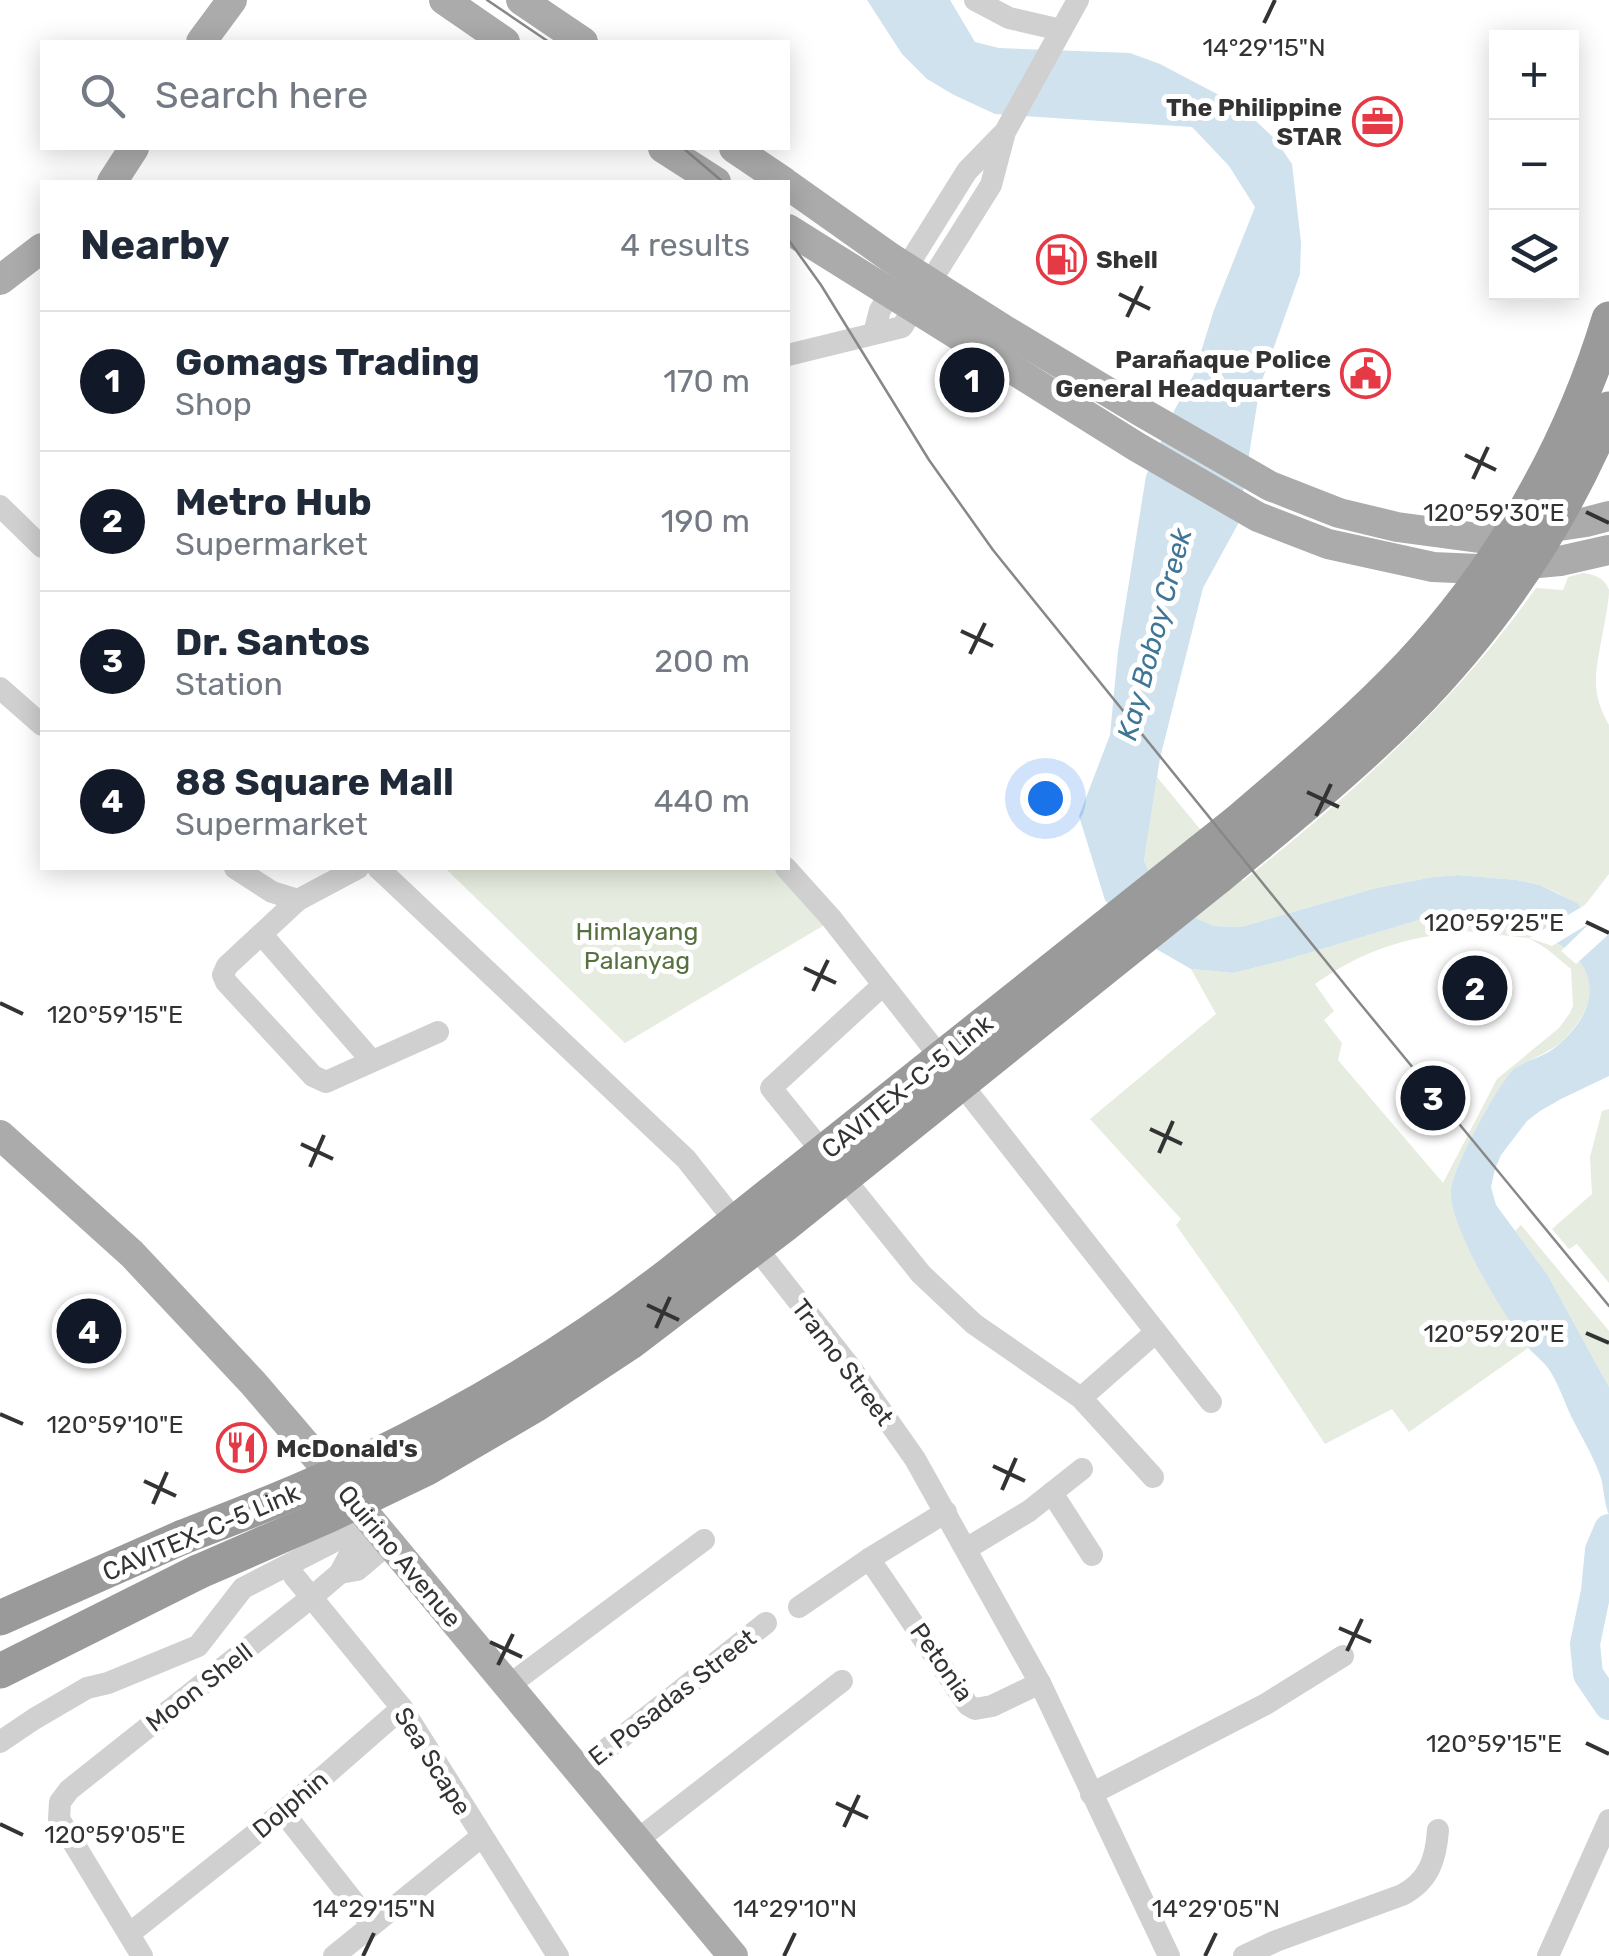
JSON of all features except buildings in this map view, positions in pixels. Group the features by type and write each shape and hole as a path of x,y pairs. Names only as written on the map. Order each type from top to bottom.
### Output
{"highway":[{"name":"CAVITEX–C-5 Link","path":"0,1618 294,1493 412,1437 512,1382 598,1328 704,1248 1268,796 1407,668 1498,554 1561,442 1609,319"},
{"name":"CAVITEX–C-5 Link","path":"0,1655 328,1516 427,1468 629,1343 756,1247 1258,844 1381,737 1465,648 1519,576 1572,488 1609,408"},
{"path":"0,1604 184,1537"},
{"path":"0,1671 198,1572"}],"main road":[{"path":"203,40 232,0"},
{"path":"444,0 502,40"},
{"path":"521,0 580,40"},
{"path":"113,180 133,150"},
{"path":"666,150 713,180"},
{"path":"737,150 780,180"},
{"path":"790,187 910,288 1137,447 1258,517 1328,544 1433,568 1516,566 1600,553 1597,519 1479,538 1434,533 1339,512 1270,486 910,288 790,230"},
{"path":"0,280 40,250"},
{"path":"1433,568 1434,533"},
{"name":"Quirino Avenue","path":"0,1135 132,1254 253,1383 733,1956"}],"street":[{"path":"975,0 1057,37"},
{"path":"790,354 902,327 910,288 991,185 1008,127 1078,0"},
{"path":"0,506 40,545"},
{"path":"0,688 40,723"},
{"path":"238,870 272,892 298,900"},
{"path":"354,870 298,900 227,966 223,974 226,982 320,1081 326,1082 438,1032"},
{"name":"Tramo Street","path":"380,870 686,1159 851,1368 915,1460 1040,1683 1169,1956"},
{"path":"788,870 884,985 1211,1402"},
{"path":"262,935 372,1061"},
{"path":"884,985 771,1088 921,1274 974,1324 1082,1398 1153,1477"},
{"path":"1082,1398 1156,1332"},
{"path":"966,1550 1029,1510 1082,1469"},
{"path":"1052,1493 1092,1555"},
{"path":"799,1608 868,1559 946,1512"},
{"path":"0,1742 87,1688 198,1646 242,1588 380,1532"},
{"name":"Moon Shell","path":"129,1934 58,1819 60,1802 69,1790 340,1573 357,1570 380,1532"},
{"path":"508,1686 704,1540"},
{"name":"Petonia","path":"868,1559 913,1619 968,1705 975,1709 992,1706 1040,1683"},
{"name":"Sea Scape","path":"294,1576 402,1708 558,1956"},
{"name":"E. Posadas Street","path":"578,1771 766,1623"},
{"path":"1091,1794 1266,1704 1344,1656"},
{"path":"636,1841 842,1682"},
{"name":"Dolphin","path":"129,1934 282,1812 402,1708"},
{"path":"282,1812 372,1925"},
{"path":"1548,1956 1609,1820"},
{"path":"1244,1956 1276,1940 1417,1887 1437,1852 1438,1830"},
{"path":"334,1956 481,1837"},
{"path":"129,1934 142,1956"}],"green space":[{"path":"1583,573 1599,577 1609,590 1596,684 1609,725 1609,874 1585,905 1582,907 1540,885 1457,875 1376,888 1241,927 1214,926 1175,909 1158,891 1144,861 1157,777 1243,881 1363,780 1437,708 1536,588 1563,590 1568,577"},
{"name":"Himlayang Palanyag","path":"447,870 778,870 826,924 625,1043"},
{"path":"1419,920 1487,925 1547,938 1580,962 1590,983 1587,1005 1566,1037 1509,1075 1466,1150 1451,1191 1480,1269 1528,1348 1409,1432 1392,1409 1325,1444 1176,1225 1181,1219 1090,1119 1216,1014 1191,969 1233,973","holes":["1465,931 1529,938 1571,969 1573,1006 1559,1028 1497,1079 1443,1183 1338,1060 1342,1043 1324,1020 1334,1011 1315,984 1368,954 1423,937"]},
{"path":"1609,1109 1609,1283 1577,1244 1569,1249 1552,1229 1592,1194 1590,1157 1602,1111"},
{"path":"1521,1225 1609,1331 1609,1387 1547,1274 1515,1231"}],"water":[{"name":"Kay Boboy Creek","path":"867,0 950,0 975,42 999,48 1130,53 1160,64 1240,106 1275,139 1292,164 1301,242 1300,274 1260,386 1238,524 1203,588 1160,758 1144,861 1158,890 1175,909 1214,926 1241,927 1376,888 1458,875 1540,885 1577,903 1609,935 1609,1076 1527,1121 1501,1155 1491,1187 1496,1205 1547,1274 1609,1387 1609,1515 1598,1470 1558,1385 1517,1332 1480,1271 1459,1227 1451,1191 1467,1148 1506,1078 1513,1070 1553,1049 1585,1011 1589,983 1585,969 1560,945 1547,939 1471,922 1419,920 1233,973 1191,969 1139,939 1105,900 1079,816 1110,735 1118,651 1146,476 1194,374 1214,310 1255,207 1229,166 1192,127 995,114 954,95 927,79 902,54"}],"pier":[{"path":"1585,905 1609,934 1576,964 1561,951 1590,923 1552,946 1529,938"}],"waterway":[{"path":"1609,1529 1600,1550 1585,1644 1588,1674 1609,1705"}],"tram line":[{"path":"487,0 546,40"},
{"path":"685,150 721,180"},
{"path":"790,242 929,460 993,550 1609,1306"}],"place":[{"name":"The Philippine STAR","path":"1377,121"},
{"name":"Shell","path":"1061,259"},
{"name":"Parañaque Police General Headquarters","path":"1366,373"},
{"name":"Gomags Trading","path":"972,380"},
{"name":"Metro Hub","path":"1475,988"},
{"name":"Dr. Santos","path":"1433,1098"},
{"name":"88 Square Mall","path":"89,1331"},
{"name":"McDonald's","path":"241,1448"}]}
